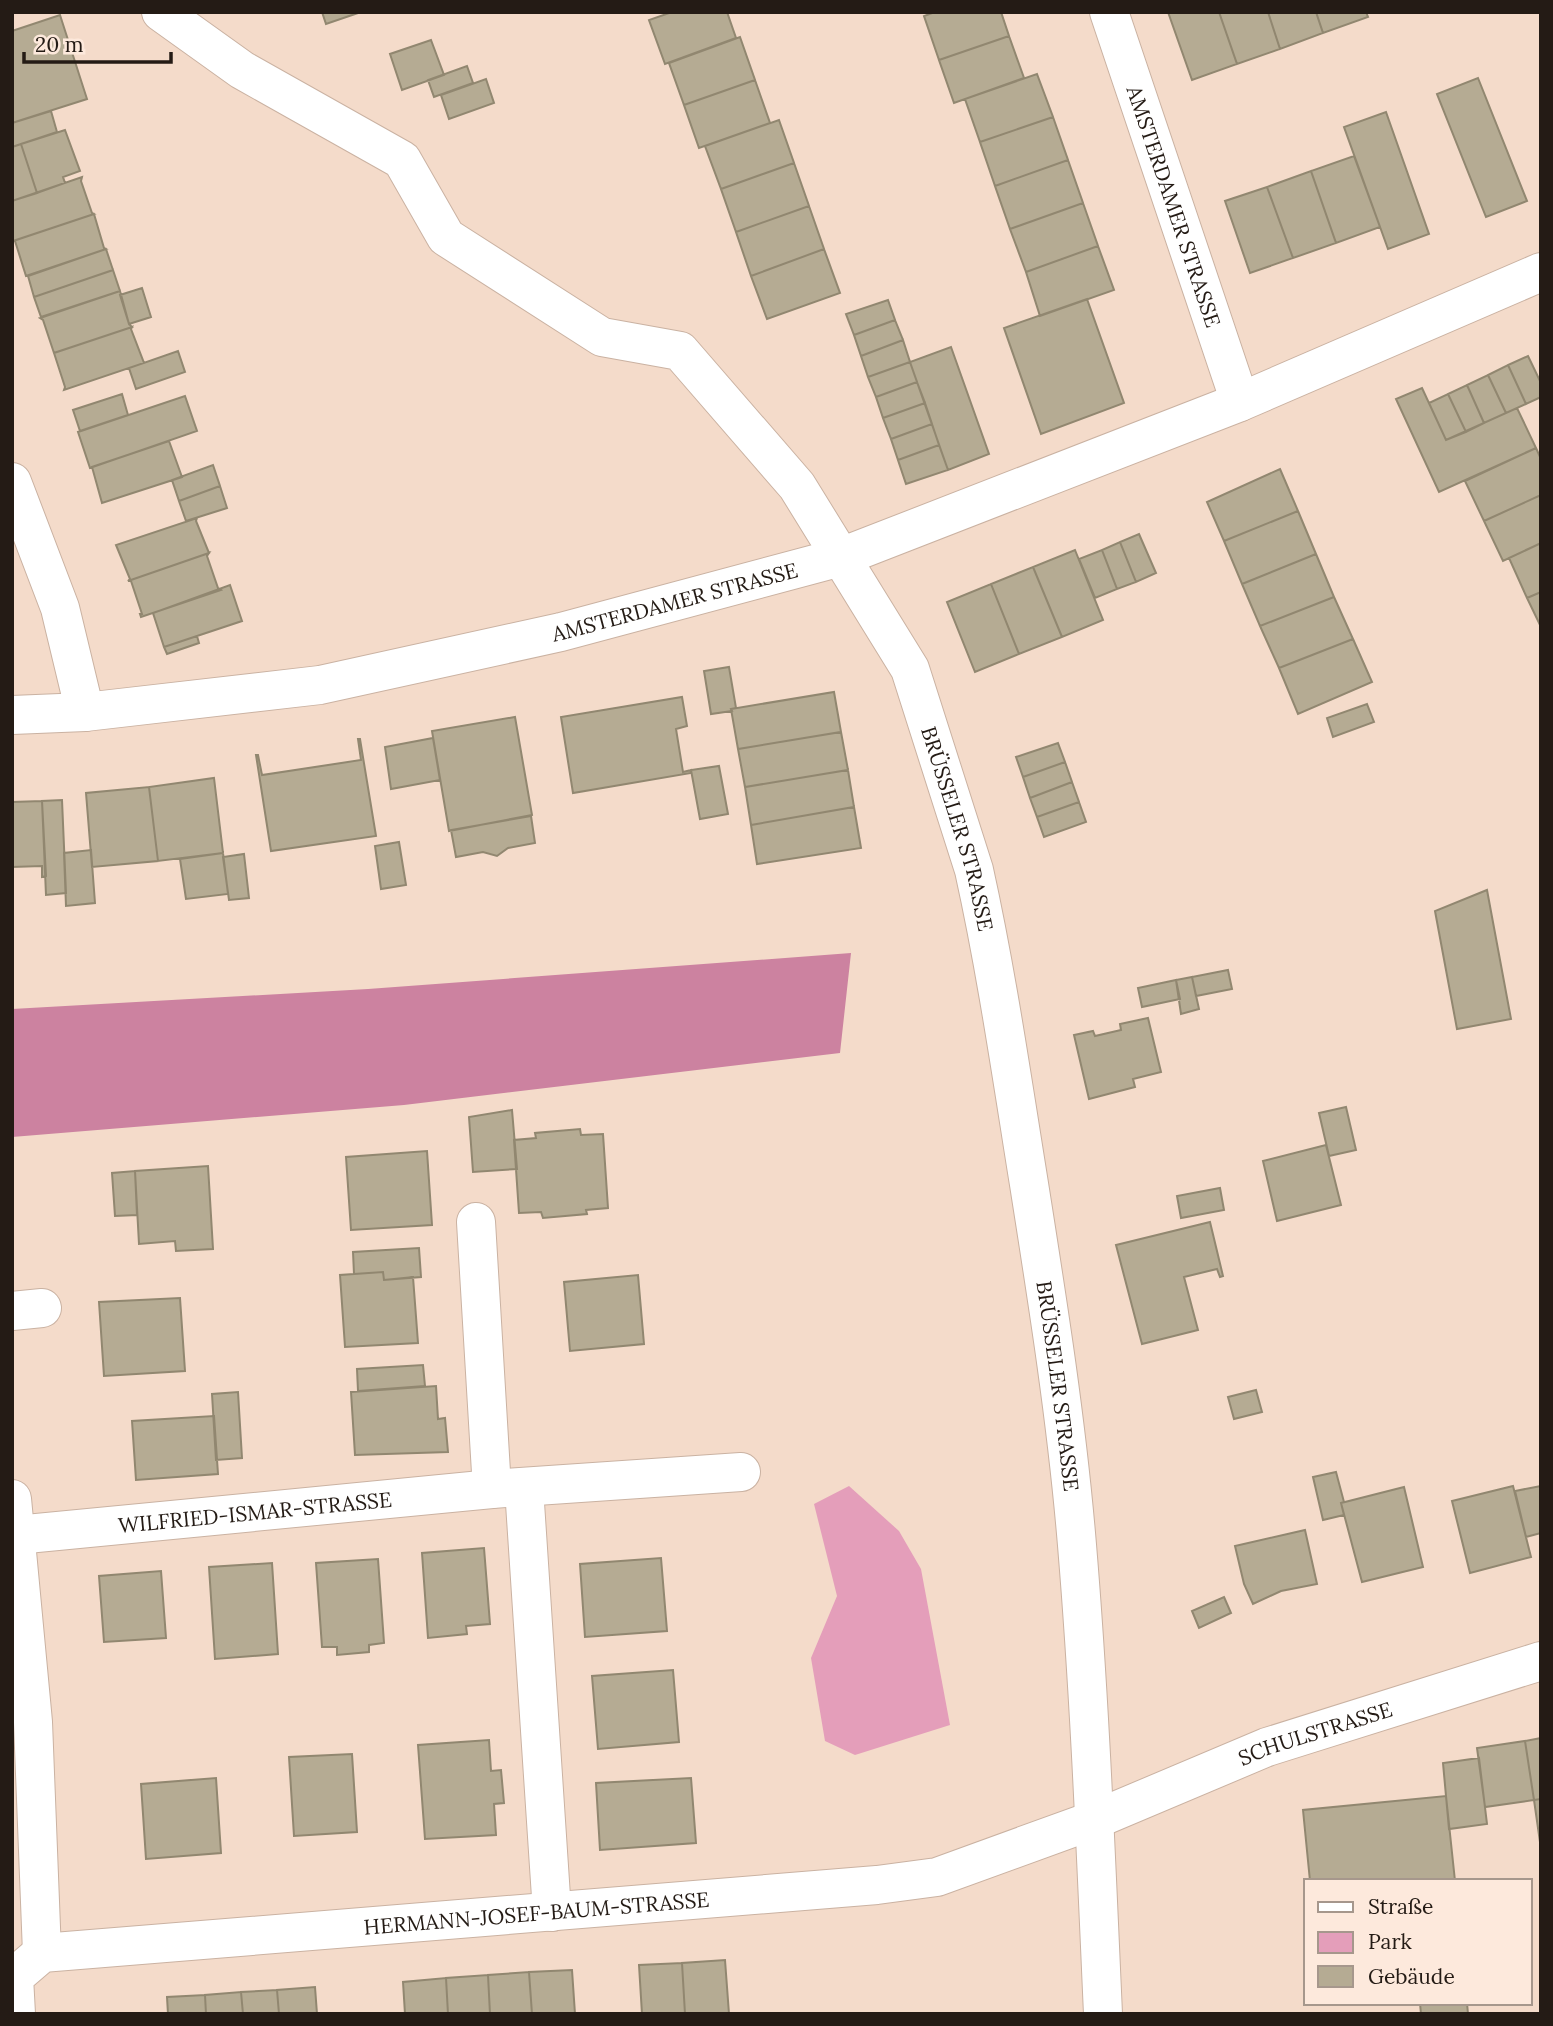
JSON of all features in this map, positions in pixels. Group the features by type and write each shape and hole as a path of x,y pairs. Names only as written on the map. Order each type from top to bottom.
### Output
{"street":[{"name":"BRÜSSELER STRASSE","path":"161,12 242,70 401,160 446,237 602,337 680,351 797,486 910,669 974,870 995,971 1061,1383 1077,1545 1103,2014"},
{"name":"AMSTERDAMER STRASSE","path":"1109,12 1240,401"},
{"name":"AMSTERDAMER STRASSE","path":"12,715 85,712 320,685 561,632 841,557 1240,401 1541,272"},
{"path":"12,482 60,608 85,712"},
{"path":"476,1222 508,1489 552,1912"},
{"name":"WILFRIED-ISMAR-STRASSE","path":"14,1517 508,1489 741,1472"},
{"path":"14,1517 23,1723 42,1953 14,1977 16,2014"},
{"name":"SCHULSTRASSE","path":"1094,1820 1267,1747 1541,1661"},
{"name":"HERMANN-JOSEF-BAUM-STRASSE","path":"42,1953 863,1886 937,1877 1094,1820"}],"green space":[{"path":"849,1486 899,1531 921,1569 950,1725 855,1755 825,1741 811,1658 837,1596 814,1504"}],"shaded area":[{"path":"851,953 840,1053 404,1105 12,1137 12,1009 368,989"}],"building":[{"path":"322,12 361,12 326,24"},
{"path":"672,12 727,12 736,38 665,64 649,20"},
{"path":"935,12 1001,12 1009,36 939,60 924,16"},
{"path":"1168,12 1219,12 1237,64 1192,80"},
{"path":"1219,12 1268,12 1280,49 1237,64"},
{"path":"1268,12 1316,12 1323,33 1280,49"},
{"path":"1316,12 1366,12 1368,17 1323,33"},
{"path":"60,15 87,99 12,123 12,31"},
{"path":"1009,36 1024,78 954,103 939,60"},
{"path":"740,37 755,80 684,105 669,63"},
{"path":"431,40 444,75 402,90 390,54"},
{"path":"467,66 473,83 434,97 428,80"},
{"path":"1037,74 1053,117 980,142 965,99"},
{"path":"1478,78 1527,201 1486,217 1437,94"},
{"path":"486,79 494,103 449,119 441,95"},
{"path":"755,80 770,123 699,148 684,105"},
{"path":"51,111 57,132 12,147 12,123"},
{"path":"1386,112 1429,234 1388,249 1344,127"},
{"path":"1053,117 1068,160 995,186 980,142"},
{"path":"779,120 794,163 721,189 705,146"},
{"path":"65,130 80,171 63,177 65,183 37,193 21,144"},
{"path":"21,144 37,193 12,201 12,147"},
{"path":"1354,156 1380,227 1336,243 1311,171"},
{"path":"1068,160 1083,203 1010,229 995,186"},
{"path":"794,163 809,206 736,232 721,189"},
{"path":"1311,171 1336,243 1293,258 1267,187"},
{"path":"82,177 81,181 94,214 13,241 12,201"},
{"path":"1267,187 1293,258 1250,273 1225,201"},
{"path":"1083,203 1098,246 1026,272 1010,229"},
{"path":"809,206 824,249 751,276 736,232"},
{"path":"94,214 106,249 26,276 13,241"},
{"path":"1098,246 1114,290 1040,316 1026,272"},
{"path":"106,249 113,270 34,297 28,276"},
{"path":"824,249 840,293 767,319 751,276"},
{"path":"113,270 120,291 41,317 34,297"},
{"path":"142,288 151,317 129,324 120,295"},
{"path":"120,291 132,327 54,353 40,318"},
{"path":"1087,299 1124,403 1041,434 1004,328"},
{"path":"888,300 895,320 854,335 846,314"},
{"path":"895,320 903,340 861,356 854,335"},
{"path":"132,327 144,363 64,390 54,353"},
{"path":"903,340 910,362 868,377 861,356"},
{"path":"951,347 989,454 948,470 910,362"},
{"path":"178,351 185,372 136,389 129,368"},
{"path":"1528,356 1541,383 1541,397 1526,404 1508,365"},
{"path":"910,362 917,382 876,397 868,377"},
{"path":"1508,365 1526,404 1506,413 1488,375"},
{"path":"1488,375 1506,413 1484,423 1467,385"},
{"path":"917,382 925,403 883,418 876,397"},
{"path":"1467,385 1484,423 1466,432 1448,394"},
{"path":"1422,388 1446,440 1517,408 1536,448 1439,492 1396,399"},
{"path":"122,394 128,415 80,431 73,410"},
{"path":"1448,394 1466,432 1446,440 1429,403"},
{"path":"185,396 197,431 90,468 78,432"},
{"path":"925,403 932,424 891,439 883,418"},
{"path":"932,424 939,445 898,460 891,439"},
{"path":"169,441 182,477 102,503 92,467"},
{"path":"939,445 948,470 906,484 898,460"},
{"path":"1536,448 1541,459 1541,495 1484,521 1465,481"},
{"path":"213,465 220,486 179,501 172,480"},
{"path":"1280,469 1298,511 1224,541 1207,502"},
{"path":"220,486 227,508 186,521 179,501"},
{"path":"1541,495 1541,543 1503,561 1484,521"},
{"path":"1298,511 1316,554 1242,584 1224,541"},
{"path":"197,518 209,553 128,581 130,579 116,545"},
{"path":"1139,534 1156,573 1136,582 1120,542"},
{"path":"1120,542 1136,582 1117,589 1102,550"},
{"path":"1541,543 1541,592 1527,598 1509,558"},
{"path":"1075,550 1103,620 1062,637 1033,567"},
{"path":"1102,550 1117,589 1095,598 1079,559"},
{"path":"209,553 207,556 221,590 141,617 131,581 128,581"},
{"path":"1316,554 1334,597 1260,626 1242,584"},
{"path":"1033,567 1062,637 1019,654 991,584"},
{"path":"991,584 1019,654 975,672 947,602"},
{"path":"230,585 242,621 164,647 153,613"},
{"path":"1541,592 1541,627 1527,598"},
{"path":"1334,597 1353,639 1279,668 1260,626"},
{"path":"197,636 199,643 167,654 164,647"},
{"path":"1353,639 1372,682 1298,714 1279,668"},
{"path":"729,667 736,708 711,714 704,671"},
{"path":"834,692 841,732 738,749 731,709"},
{"path":"682,697 687,726 676,729 683,772 691,770 691,773 573,793 561,717"},
{"path":"1367,704 1374,722 1333,737 1327,718"},
{"path":"515,717 532,815 449,831 432,731"},
{"path":"841,732 848,770 745,787 738,749"},
{"path":"433,738 440,780 391,789 385,747"},
{"path":"358,739 376,836 271,851 256,755 262,775 361,760"},
{"path":"1058,743 1065,762 1023,777 1016,757"},
{"path":"1065,762 1072,782 1030,798 1023,777"},
{"path":"719,766 728,814 700,819 691,770"},
{"path":"848,770 854,807 751,825 745,787"},
{"path":"214,778 223,853 158,861 149,787"},
{"path":"1072,782 1079,802 1037,817 1030,798"},
{"path":"149,787 158,861 92,867 86,793"},
{"path":"62,800 66,893 46,895 42,801"},
{"path":"42,801 46,876 42,877 42,866 12,867 12,802"},
{"path":"1079,802 1086,822 1044,837 1037,817"},
{"path":"854,807 861,848 757,864 751,825"},
{"path":"531,816 535,843 508,848 497,856 483,852 456,857 451,830"},
{"path":"399,842 406,885 381,889 375,846"},
{"path":"91,850 95,903 66,906 64,853"},
{"path":"223,853 228,894 186,899 180,859"},
{"path":"244,854 249,898 229,900 223,857"},
{"path":"1487,890 1511,1019 1457,1029 1435,911"},
{"path":"1228,970 1232,989 1196,996 1192,977"},
{"path":"1192,977 1199,1009 1181,1014 1176,980"},
{"path":"1176,980 1180,999 1142,1007 1138,988"},
{"path":"1148,1018 1161,1072 1133,1079 1135,1087 1089,1099 1074,1035 1093,1031 1095,1036 1121,1030 1120,1024"},
{"path":"1346,1107 1356,1150 1329,1156 1319,1113"},
{"path":"512,1110 517,1169 473,1172 469,1117"},
{"path":"580,1129 581,1135 603,1134 608,1208 586,1210 587,1214 543,1218 541,1212 519,1213 514,1140 536,1138 535,1133"},
{"path":"1326,1145 1341,1205 1277,1221 1263,1161"},
{"path":"427,1151 432,1225 351,1230 346,1157"},
{"path":"208,1166 213,1249 176,1251 175,1241 139,1244 135,1171"},
{"path":"135,1171 137,1215 115,1216 112,1173"},
{"path":"1220,1188 1224,1210 1181,1218 1177,1196"},
{"path":"1210,1222 1223,1276 1220,1277 1217,1269 1184,1277 1198,1330 1142,1344 1116,1245"},
{"path":"419,1248 421,1277 384,1280 383,1272 354,1274 353,1252"},
{"path":"383,1272 384,1280 413,1277 418,1343 345,1347 340,1275"},
{"path":"638,1275 644,1344 570,1351 564,1282"},
{"path":"180,1298 185,1371 104,1376 99,1302"},
{"path":"423,1365 425,1386 358,1391 357,1369"},
{"path":"436,1386 438,1419 445,1418 448,1452 355,1455 351,1392"},
{"path":"1256,1390 1262,1412 1234,1419 1228,1397"},
{"path":"238,1392 242,1458 216,1460 212,1394"},
{"path":"214,1416 218,1474 136,1480 132,1421"},
{"path":"1336,1472 1344,1502 1341,1503 1344,1515 1323,1520 1313,1477"},
{"path":"1513,1486 1531,1557 1470,1573 1452,1501"},
{"path":"1541,1486 1541,1533 1526,1537 1515,1491"},
{"path":"1404,1487 1423,1567 1362,1582 1341,1503"},
{"path":"1305,1530 1317,1584 1281,1591 1253,1604 1244,1584 1235,1546"},
{"path":"484,1548 490,1624 466,1626 467,1634 428,1638 422,1553"},
{"path":"661,1558 667,1631 585,1637 580,1564"},
{"path":"378,1559 384,1643 369,1645 369,1652 337,1655 337,1647 322,1647 316,1563"},
{"path":"272,1563 278,1654 215,1659 209,1567"},
{"path":"161,1571 166,1638 104,1642 99,1576"},
{"path":"1224,1597 1231,1613 1199,1628 1192,1611"},
{"path":"673,1670 679,1742 598,1749 592,1676"},
{"path":"1541,1738 1541,1799 1534,1800 1525,1741"},
{"path":"489,1740 491,1771 501,1770 504,1803 494,1804 496,1835 425,1839 418,1745"},
{"path":"1525,1741 1534,1800 1485,1807 1477,1748"},
{"path":"352,1754 357,1832 294,1836 289,1757"},
{"path":"1479,1758 1487,1824 1449,1829 1443,1763"},
{"path":"216,1778 221,1853 146,1859 141,1784"},
{"path":"691,1778 696,1843 600,1850 596,1783"},
{"path":"1446,1796 1455,1879 1310,1879 1303,1810"},
{"path":"1541,1799 1541,1849 1534,1800"},
{"path":"725,1960 729,2014 685,2014 682,1963"},
{"path":"682,1963 685,2014 642,2014 639,1965"},
{"path":"572,1970 575,2014 532,2014 529,1972"},
{"path":"529,1972 532,2014 490,2014 488,1975"},
{"path":"488,1975 490,2014 448,2014 446,1978"},
{"path":"446,1978 448,2014 405,2014 403,1982"},
{"path":"315,1987 317,2014 279,2014 277,1990"},
{"path":"277,1990 279,2014 243,2014 241,1992"},
{"path":"241,1992 243,2014 206,2014 205,1995"},
{"path":"205,1995 206,2014 168,2014 167,1997"},
{"path":"1420,2005 1467,2005 1468,2014 1421,2014"}]}
